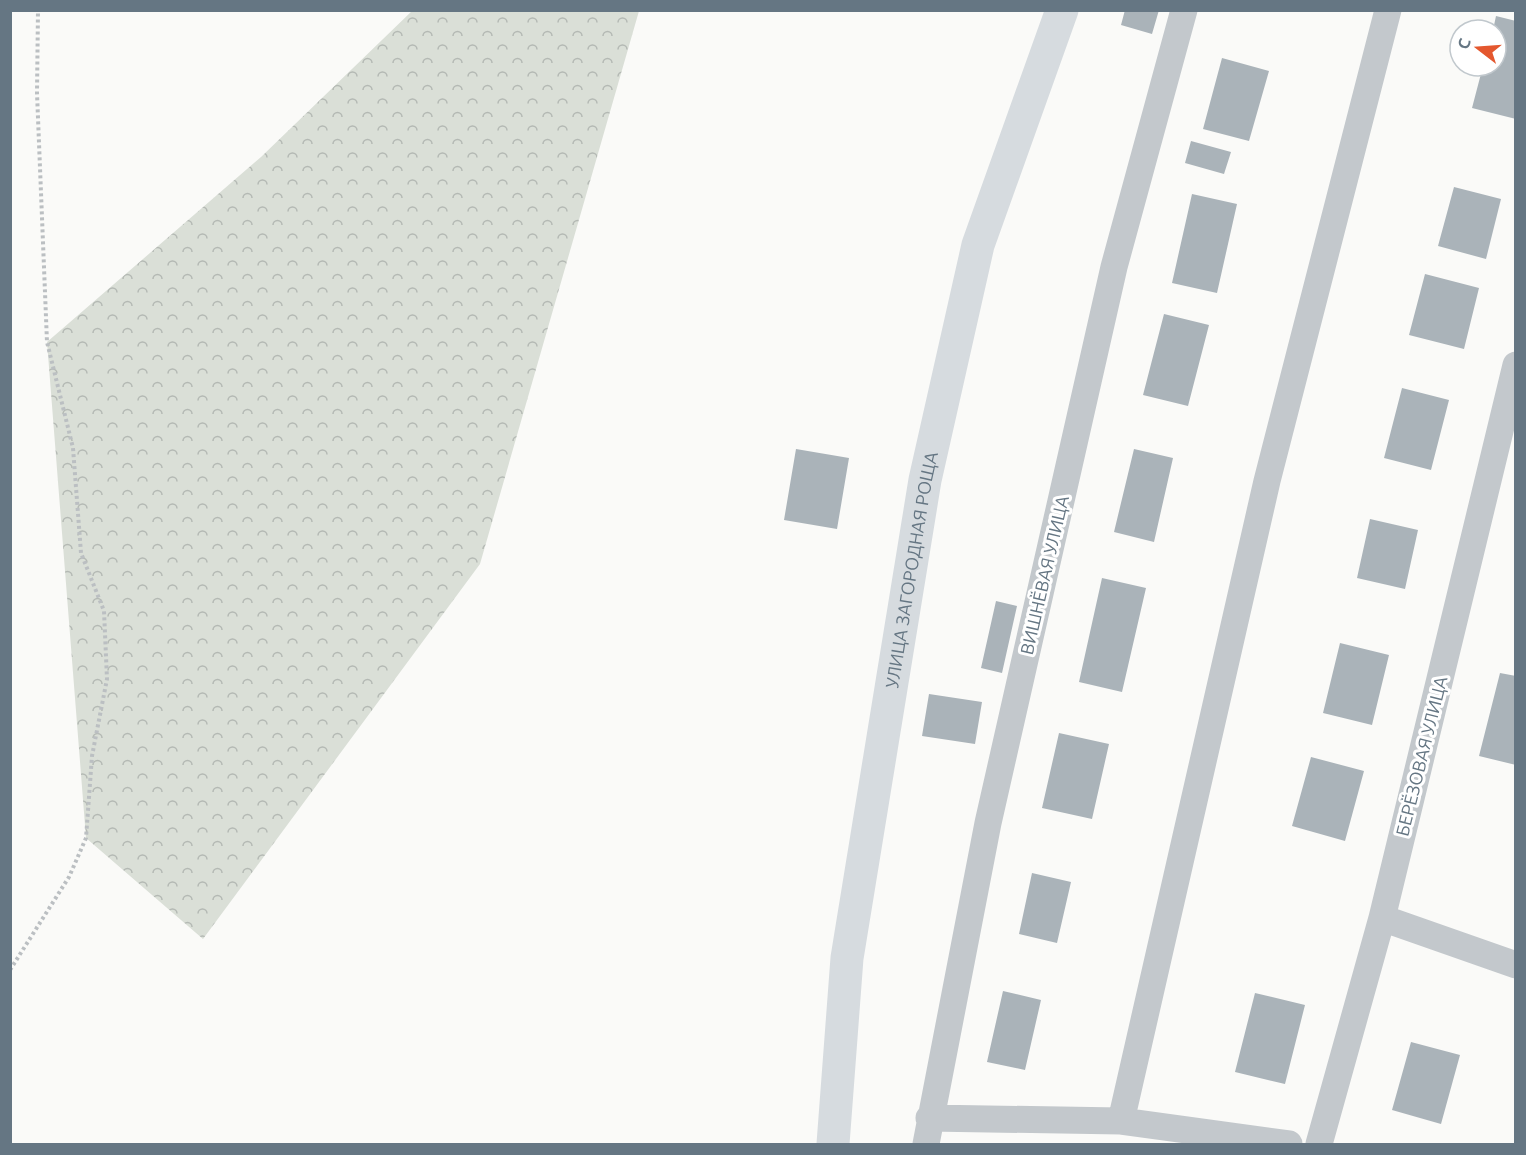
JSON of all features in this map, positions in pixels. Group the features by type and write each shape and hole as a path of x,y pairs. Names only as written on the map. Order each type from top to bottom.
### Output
{"street":[{"name":"УЛИЦА ЗАГОРОДНАЯ РОЩА","path":"833,1144 847,958 926,480 978,244 1062,10"},
{"name":"ВИШНЁВАЯ УЛИЦА","path":"926,1144 929,1118 988,822 1112,278 1184,10"},
{"path":"1121,1121 1267,481 1388,10"},
{"name":"БЕРЁЗОВАЯ УЛИЦА","path":"1319,1144 1382,918 1515,365"},
{"path":"1382,918 1515,965"},
{"path":"929,1118 1121,1121 1289,1144"}],"path":[{"path":"10,970 69,878 86,838 92,756 107,680 104,611 81,553 73,448 47,342 37,93 38,10"}],"green space":[{"path":"413,10 639,11 480,564 203,939 86,838 47,342 261,157"}],"building":[{"path":"1125,10 1159,10 1152,34 1121,25"},
{"path":"1508,19 1516,21 1516,119 1472,108 1480,78 1508,78"},
{"path":"1222,58 1269,71 1249,141 1203,129"},
{"path":"1191,141 1231,152 1224,174 1185,163"},
{"path":"1454,187 1501,199 1486,259 1438,246"},
{"path":"1192,194 1237,204 1217,293 1172,283"},
{"path":"1425,274 1479,288 1464,349 1409,335"},
{"path":"1164,314 1209,325 1188,406 1143,395"},
{"path":"1402,388 1449,400 1431,470 1384,458"},
{"path":"796,449 849,458 837,529 784,520"},
{"path":"1134,449 1173,458 1154,542 1114,532"},
{"path":"1370,519 1418,530 1405,589 1357,578"},
{"path":"1102,578 1146,588 1122,692 1079,682"},
{"path":"996,601 1017,606 1002,673 981,668"},
{"path":"1340,643 1389,655 1372,725 1323,713"},
{"path":"1500,673 1516,676 1516,765 1479,756"},
{"path":"929,694 982,702 975,744 922,736"},
{"path":"1059,733 1109,744 1092,819 1042,808"},
{"path":"1311,757 1364,771 1345,841 1292,826"},
{"path":"1032,873 1071,882 1057,943 1019,934"},
{"path":"1003,991 1041,1000 1025,1070 987,1062"},
{"path":"1255,993 1305,1005 1285,1084 1235,1072"},
{"path":"1411,1042 1460,1055 1441,1124 1392,1110"}]}
